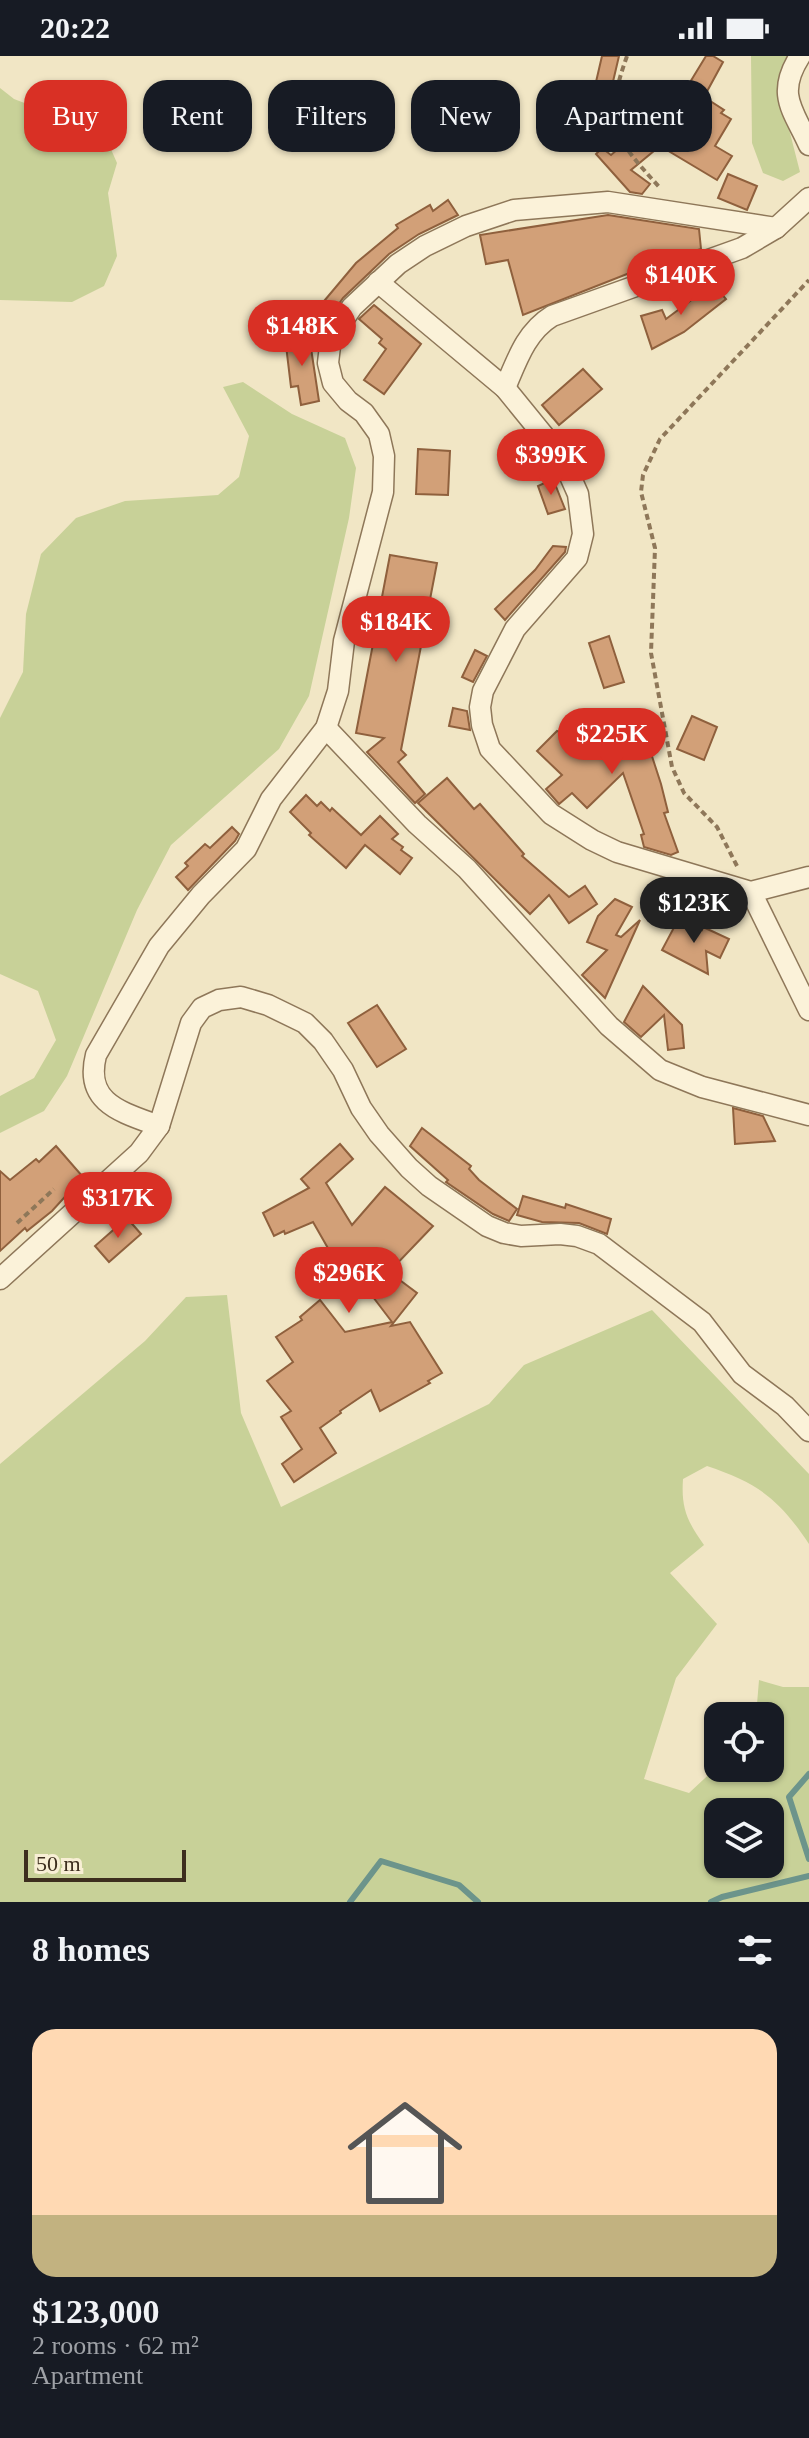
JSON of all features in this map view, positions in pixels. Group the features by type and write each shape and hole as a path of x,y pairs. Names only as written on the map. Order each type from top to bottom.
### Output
{"street":[{"path":"800,56 789,86 788,105 809,145"},
{"path":"505,388 537,325 552,316 742,248 776,228 809,198"},
{"path":"159,1126 135,1117 100,1096 92,1073 96,1055 159,946 201,895 246,849 271,799 326,728 338,691 344,641 383,492 384,456 379,434 364,413 348,401 333,383 328,363 330,346 337,329 352,307 398,264 425,246 466,226 514,210 608,202 776,228"},
{"path":"378,282 505,388 562,458 578,494 583,534 577,558 515,629 483,691 480,707 490,749 551,814 592,840 656,864 751,892 809,877"},
{"path":"326,728 417,824 467,869 609,1026 660,1070 702,1087 809,1115"},
{"path":"751,892 809,1010"},
{"path":"0,1279 139,1153 159,1126 185,1037 202,1008 219,1000 241,997 268,1005 305,1023 323,1041 379,1134 429,1186 487,1226 504,1233 521,1236 560,1234 599,1244 702,1322 742,1374 785,1406 809,1431"}],"path":[{"path":"627,56 616,94 614,122 620,141 682,212"},
{"path":"751,892 717,827 684,793 672,767 651,653 655,548 641,492 643,475 660,439 809,280"},
{"path":"17,1223 54,1189"}],"green space":[{"path":"751,56 788,56 780,94 800,172 783,181 763,173 752,143"},
{"path":"0,88 24,103 24,152 112,152 117,163 108,193 117,256 104,286 72,302 0,300"},
{"path":"243,382 292,414 345,438 356,468 349,518 309,696 279,749 171,845 137,910 67,1076 44,1111 0,1133 0,1096 34,1078 56,1040 38,991 0,974 0,718 23,672 26,614 41,554 76,518 125,501 218,495 239,477 249,436 223,387"},
{"path":"227,1295 241,1413 281,1507 489,1404 524,1365 652,1310 809,1474 809,1544 788,1515 754,1486 707,1466 683,1479 686,1514 704,1545 670,1573 717,1624 676,1678 644,1779 689,1793 704,1779 704,1782 784,1782 784,1702 757,1702 759,1680 783,1687 809,1687 809,1902 0,1902 0,1464 145,1341 186,1297"}],"building":[{"path":"602,56 619,56 613,80 596,80"},
{"path":"706,56 723,62 712,82 691,80"},
{"path":"712,102 731,119 715,146 732,156 717,180 670,152 712,152"},
{"path":"607,152 611,155 615,152 653,152 631,170 650,184 642,194 630,192 596,154"},
{"path":"728,174 757,186 747,210 718,198"},
{"path":"448,200 458,215 419,234 389,254 343,298 317,336 304,325 356,263 398,228 396,225 430,205 433,211"},
{"path":"608,215 699,229 701,249 655,263 523,315 508,260 486,264 480,235"},
{"path":"713,284 726,299 684,332 652,349 641,316 662,310 666,319"},
{"path":"374,305 421,344 384,394 364,380 386,349 379,343 382,339 359,319"},
{"path":"309,335 319,401 301,405 298,386 291,387 285,337"},
{"path":"583,369 602,389 559,425 542,405"},
{"path":"418,449 450,451 448,495 416,494"},
{"path":"553,479 565,509 548,514 538,486"},
{"path":"553,546 566,547 565,552 505,620 495,609 535,570"},
{"path":"390,555 437,563 401,750 406,755 398,762 425,794 415,803 367,752 384,738 356,733"},
{"path":"609,636 624,682 604,688 589,643"},
{"path":"475,650 487,656 473,682 462,677"},
{"path":"453,708 467,711 470,730 449,726"},
{"path":"692,716 717,727 704,760 677,749"},
{"path":"634,719 648,744 661,784 668,812 664,813 678,852 671,855 644,847 641,835 644,834 623,773 587,808 572,793 559,804 546,789 562,775 537,751 557,731 563,733 566,723 587,744"},
{"path":"447,778 474,809 480,804 524,854 522,856 569,897 585,886 597,904 569,923 549,895 530,914 418,803"},
{"path":"306,795 317,806 321,802 330,811 332,808 361,835 380,816 398,834 392,839 412,858 400,874 365,845 346,868 309,835 311,833 290,812"},
{"path":"232,827 239,834 235,841 188,890 176,877 188,866 185,863 205,844 210,848"},
{"path":"615,899 632,907 616,935 621,937 640,920 605,998 582,975 607,950 587,942 598,916"},
{"path":"679,918 729,939 720,958 706,951 708,974 662,950"},
{"path":"643,986 682,1025 684,1048 668,1050 664,1015 641,1037 624,1022"},
{"path":"377,1005 406,1049 377,1067 348,1023"},
{"path":"733,1108 763,1116 775,1141 735,1144"},
{"path":"422,1128 471,1166 469,1169 479,1180 517,1209 509,1221 493,1214 446,1182 448,1180 410,1146"},
{"path":"340,1144 353,1159 326,1183 352,1225 385,1187 433,1226 389,1272 417,1293 391,1326 410,1322 442,1373 380,1411 371,1390 340,1411 320,1428 336,1453 294,1482 282,1464 302,1449 281,1417 291,1411 267,1381 293,1362 276,1337 302,1320 300,1317 320,1300 345,1332 392,1322 354,1272 336,1282 325,1262 333,1257 313,1222 274,1236 263,1213 309,1188 301,1179"},
{"path":"56,1146 83,1177 52,1211 27,1231 25,1228 0,1251 0,1171 10,1180 36,1159 39,1162"},
{"path":"523,1196 565,1208 566,1204 611,1219 607,1234 579,1223 542,1222 517,1215"},
{"path":"127,1218 141,1234 109,1262 95,1246"}],"waterway":[{"path":"809,1774 789,1797 809,1859"},
{"path":"350,1902 381,1861 459,1885 478,1902"},
{"path":"711,1902 809,1876"}]}
